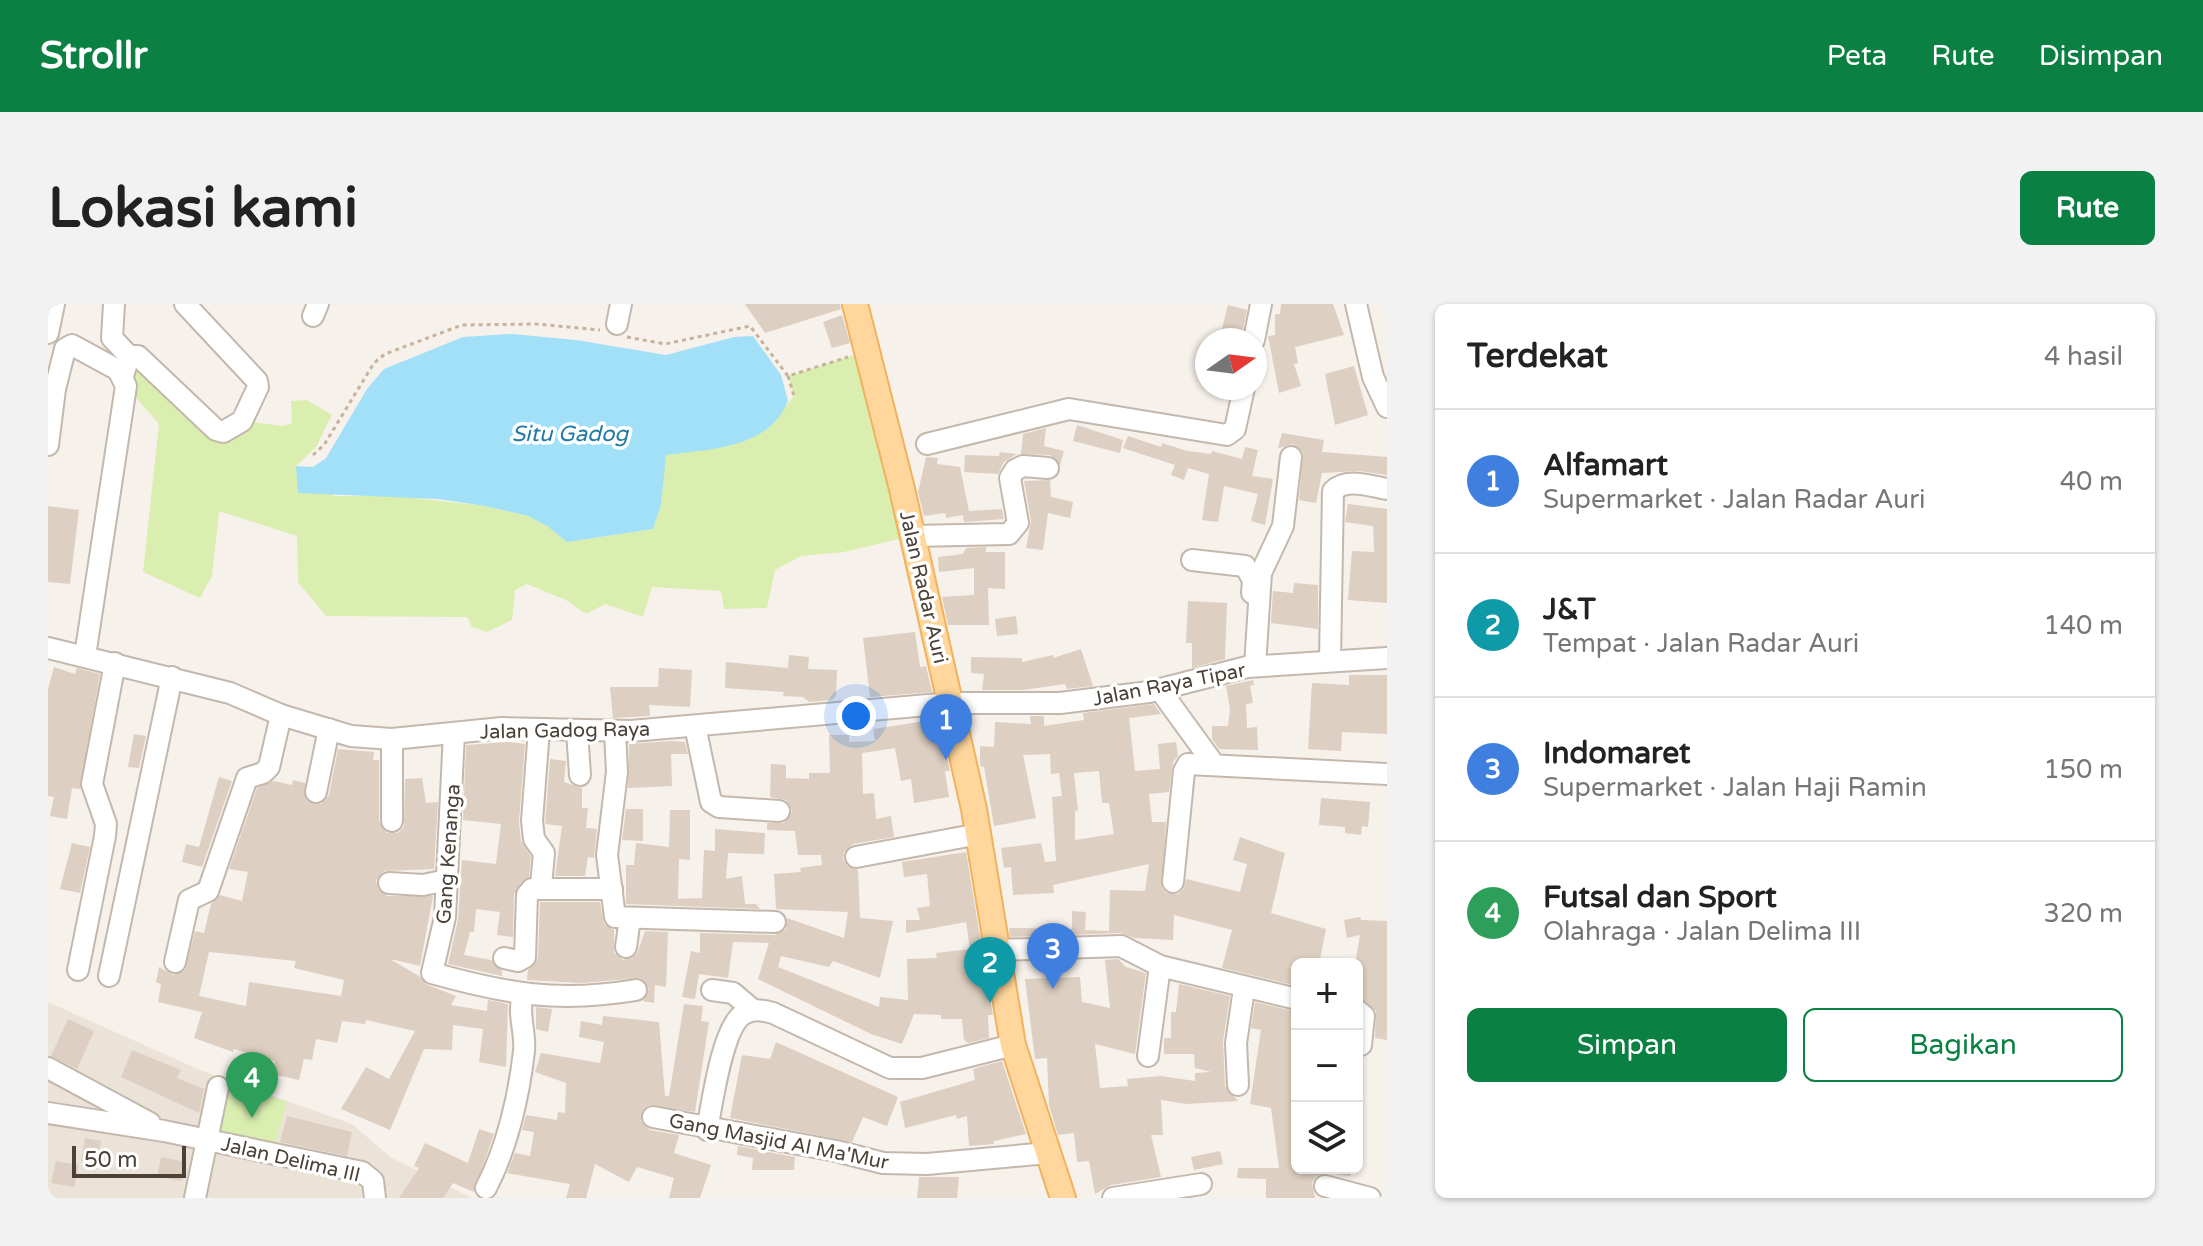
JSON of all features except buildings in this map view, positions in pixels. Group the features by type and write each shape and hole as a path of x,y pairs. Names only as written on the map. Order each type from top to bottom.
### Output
{"main road":[{"name":"Jalan Radar Auri","path":"855,304 912,536 979,834 1013,1045 1063,1198"}],"street":[{"path":"48,333 54,304"},
{"path":"114,304 112,338 129,356 144,359 216,430 223,432 237,426 258,387 257,381 185,304"},
{"path":"1256,328 1261,304"},
{"path":"1356,304 1373,377 1387,407"},
{"path":"48,445 52,389 65,349 72,345 111,365 123,376 126,386 85,656"},
{"path":"123,376 129,356"},
{"path":"927,444 1058,410 1075,410 1227,435 1235,429 1241,400"},
{"path":"1251,667 1261,573 1283,526 1291,457"},
{"path":"912,536 1009,534 1018,523 1010,478 1015,470 1023,466 1048,468"},
{"path":"1330,660 1333,491 1337,486 1351,484 1387,489"},
{"path":"1192,560 1245,566 1251,571 1251,667"},
{"name":"Jalan Gadog Raya","path":"48,648 230,693 281,715 351,736 392,739 539,729 615,732 951,703"},
{"name":"Jalan Raya Tipar","path":"951,703 1060,703 1160,690 1251,667 1387,658"},
{"path":"78,970 105,836 106,824 92,784 115,663"},
{"path":"109,976 172,677"},
{"path":"1160,690 1213,763"},
{"path":"175,962 189,900 208,891 247,778 263,773 269,767 281,715"},
{"path":"695,726 711,802 719,807 779,811"},
{"path":"316,792 329,729"},
{"path":"539,729 532,821 534,839 544,853 541,886"},
{"path":"577,731 580,775"},
{"path":"615,732 617,772 607,855 626,947"},
{"name":"Gang Kenanga","path":"454,733 444,923 432,973 523,996"},
{"path":"392,739 392,821"},
{"path":"1173,882 1185,767 1195,762 1387,774"},
{"path":"856,857 979,834"},
{"path":"389,883 423,885 447,880"},
{"path":"504,958 518,961 525,957 528,891 541,886 612,889"},
{"path":"622,918 775,922"},
{"path":"997,950 1121,946 1160,966 1244,989 1291,998"},
{"path":"1148,1056 1160,966"},
{"path":"1238,1085 1236,1043 1244,989"},
{"path":"486,1188 499,1163 524,1050 520,1005 523,996 582,998 636,990"},
{"path":"712,990 733,993 753,1010"},
{"path":"707,1130 731,1033 743,1014 753,1010 773,1013 890,1068 922,1068 1013,1045"},
{"path":"48,1068 164,1131"},
{"path":"195,1198 218,1087"},
{"name":"Jalan Delima III","path":"48,1113 164,1131 362,1172 373,1181 375,1198"},
{"name":"Gang Masjid Al Ma'Mur","path":"653,1117 707,1130 836,1151 883,1163 927,1164 1048,1153"},
{"path":"1113,1198 1201,1184"},
{"path":"1325,1186 1370,1198"}],"path":[{"path":"313,455 324,445 374,363 385,354 462,325 616,323 665,344 750,326 788,376 794,396"},
{"path":"788,376 867,351"}],"shaded area":[{"path":"48,1002 202,1071 352,1124 390,1157 472,1198 48,1198"}],"green space":[{"path":"867,351 912,536 844,552 801,556 775,570 767,608 724,609 721,591 652,587 643,617 605,604 586,614 566,600 527,584 515,590 512,620 487,632 472,627 467,617 326,616 298,582 297,536 219,511 212,576 200,598 143,572 159,424 126,386 129,356 216,430 242,421 283,426 292,423 291,401 307,400 332,415 316,447 296,466 335,496 397,496 485,506 528,516 567,542 653,529 661,505 665,455 750,439 768,428 794,396 788,376"},
{"path":"227,1086 287,1101 275,1144 218,1135"}],"water":[{"name":"Situ Gadog","path":"512,334 576,340 666,355 734,337 753,336 781,375 788,401 779,417 752,438 718,448 666,455 661,505 653,529 567,542 528,516 485,506 438,499 298,493 296,466 313,467 326,458 367,389 384,369 463,337"}],"place":[{"name":"Alfamart","path":"946,760"},
{"name":"Indomaret","path":"1053,989"},
{"name":"J&T","path":"990,1003"},
{"name":"Futsal dan Sport","path":"252,1118"}]}
